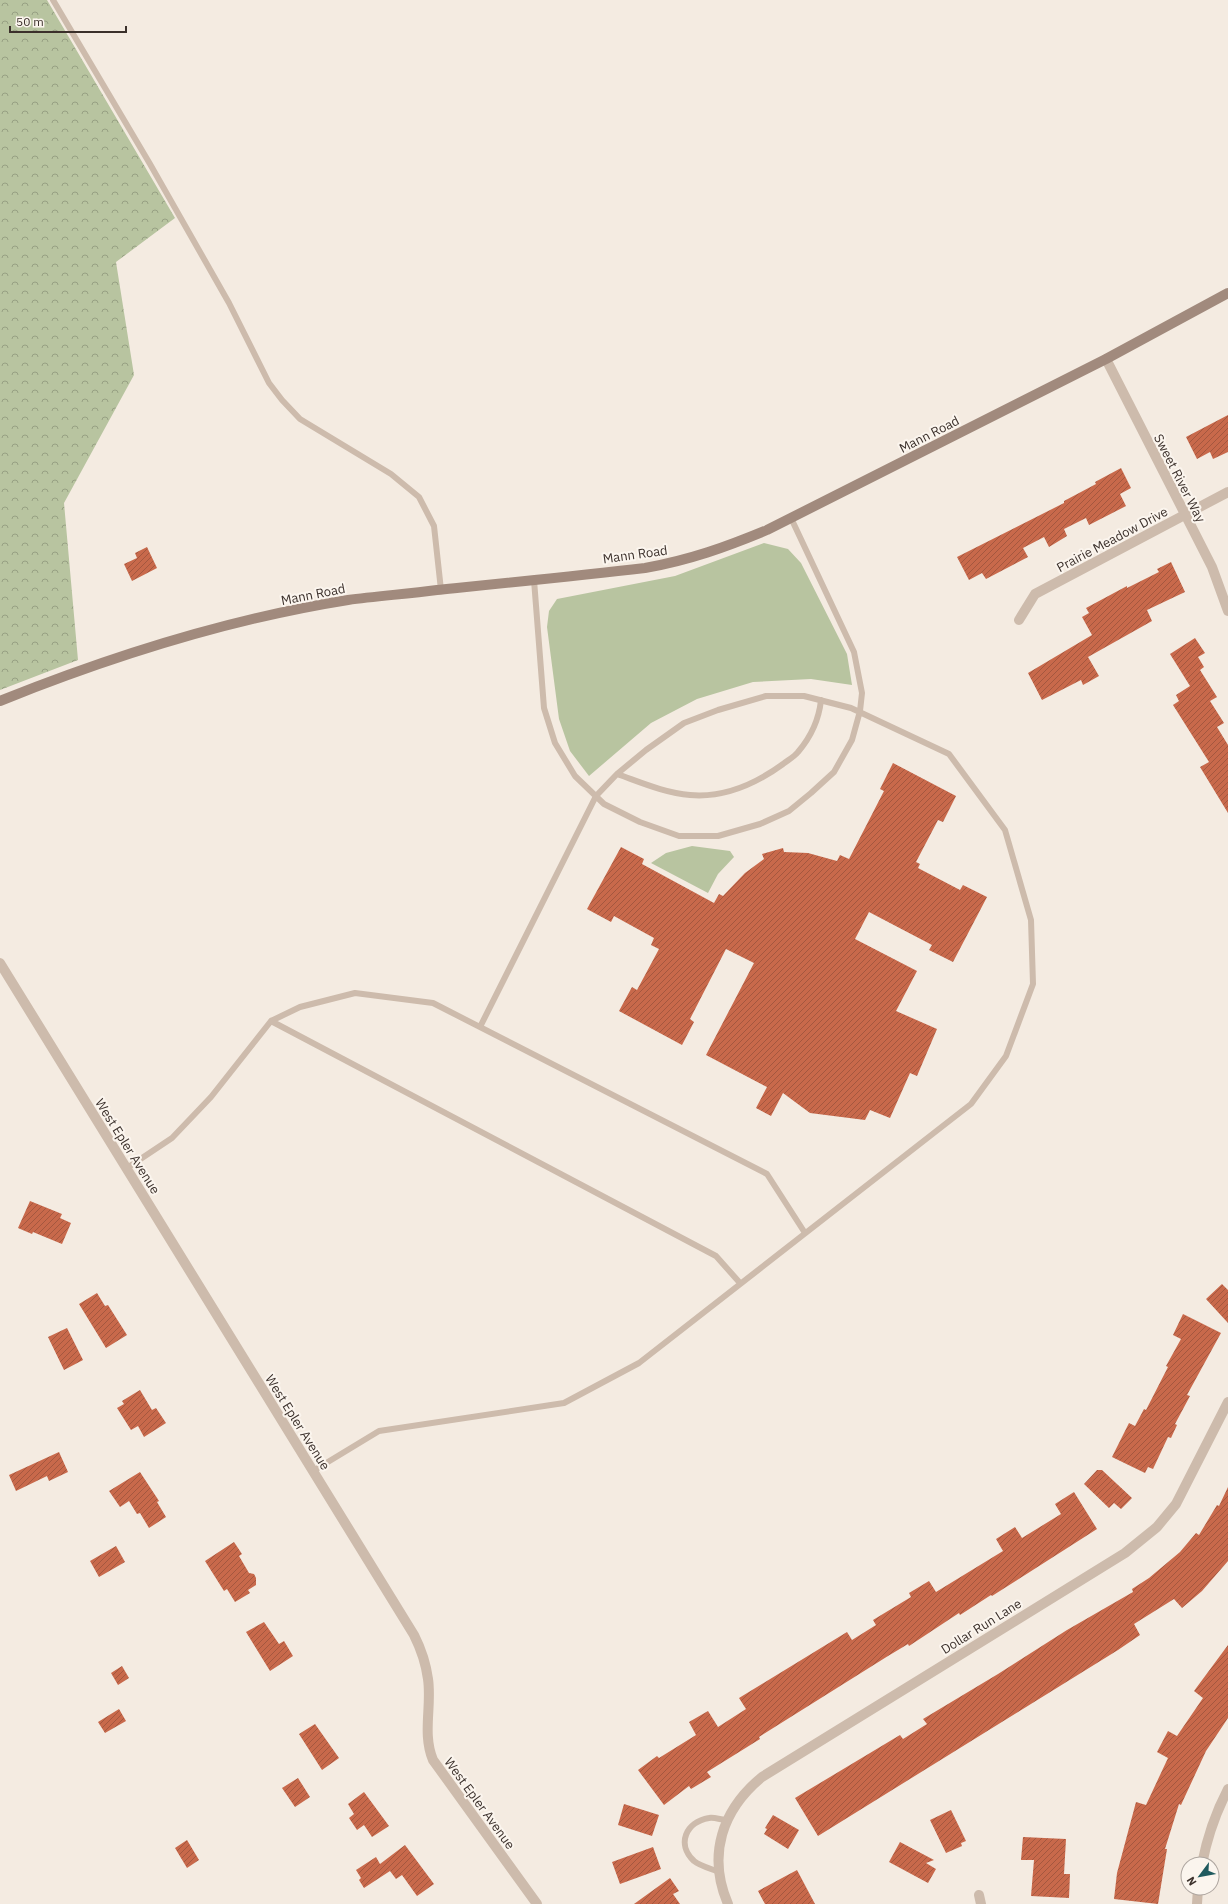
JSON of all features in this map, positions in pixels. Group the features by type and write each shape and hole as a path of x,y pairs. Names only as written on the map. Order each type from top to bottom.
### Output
{"main road":[{"name":"Mann Road","path":"0,701 108,660 217,628 349,600 668,564 718,550 767,530 791,518 1106,359 1228,293"}],"street":[{"name":"Sweet River Way","path":"1106,359 1212,568 1228,611"},
{"name":"Prairie Meadow Drive","path":"1019,620 1035,594 1228,492"},
{"name":"West Epler Avenue","path":"0,963 420,1647 428,1680 427,1739 433,1760 537,1904"},
{"name":"Dollar Run Lane","path":"728,1904 722,1889 719,1872 720,1843 728,1820 746,1790 762,1777 1125,1553 1157,1527 1179,1498 1228,1402"},
{"path":"1204,1856 1221,1802 1228,1789"}],"lane":[{"path":"53,0 154,171 229,303 269,383 282,400 300,419 391,474 419,498 434,526 441,590"},
{"path":"534,580 544,708 555,743 575,776 604,804 640,822 678,836 718,836 760,824 789,811 834,772 852,740 860,711 862,693 854,652 791,518"},
{"path":"313,1471 379,1431 564,1403 639,1362 971,1104 1006,1056 1033,984 1031,920 1005,830 949,754 860,711 804,696 766,696 718,710 684,723 646,750 617,774 596,796 480,1027"},
{"path":"617,774 663,789 690,795 719,794 741,787 770,773 797,754 811,732 820,710 821,700"},
{"path":"127,1168 172,1138 211,1097 271,1021 300,1007 355,993 433,1003 767,1174 805,1233"},
{"path":"271,1021 716,1256 740,1283"},
{"path":"719,1872 695,1862 686,1852 684,1844 686,1833 692,1826 709,1818 728,1820"}],"green space":[{"path":"0,0 47,0 175,218 116,262 134,375 64,503 78,660 0,690"},
{"path":"764,543 788,549 801,563 847,654 852,685 811,679 753,682 697,699 651,723 589,776 570,751 559,719 547,627 549,611 557,599 675,576"},
{"path":"692,846 730,851 734,857 718,874 708,893 651,863 666,853"}],"building":[{"path":"1228,415 1228,452 1213,459 1210,452 1197,459 1186,437"},
{"path":"1121,468 1131,488 1120,494 1126,506 1089,525 1086,518 1064,529 1067,536 1049,547 1044,537 1023,548 1028,557 986,579 982,573 969,580 957,557 1064,503 1064,501 1096,484 1095,482"},
{"path":"147,547 157,568 132,581 124,564 137,558 135,553"},
{"path":"1171,562 1185,592 1147,610 1152,621 1088,657 1099,676 1083,685 1081,680 1042,700 1028,673 1092,635 1082,617 1089,613 1086,608 1127,586 1127,588 1159,572 1157,569"},
{"path":"1195,638 1205,653 1198,657 1204,667 1200,670 1217,697 1210,701 1224,723 1217,727 1228,745 1228,813 1200,767 1209,762 1173,705 1179,701 1176,695 1190,686 1170,654"},
{"path":"893,763 956,796 943,822 938,820 916,862 920,864 918,868 960,890 963,885 987,897 953,962 929,950 932,945 869,912 855,939 917,971 896,1011 937,1029 917,1076 910,1073 890,1118 870,1110 865,1120 810,1113 783,1093 771,1116 756,1108 767,1087 706,1055 754,963 726,949 690,1019 694,1022 682,1045 619,1011 632,987 637,990 659,949 651,945 654,938 614,916 611,922 587,909 621,847 644,859 642,864 714,903 719,894 723,896 745,873 764,859 762,854 783,848 784,852 808,853 837,861 840,855 849,859 884,791 880,789"},
{"path":"30,1201 62,1214 60,1218 71,1223 62,1244 33,1232 32,1234 18,1228"},
{"path":"1222,1284 1228,1290 1228,1323 1206,1299"},
{"path":"97,1293 105,1306 108,1305 127,1335 106,1348 79,1304"},
{"path":"1183,1314 1221,1333 1187,1395 1190,1396 1175,1424 1177,1425 1171,1438 1168,1437 1153,1469 1148,1467 1145,1473 1112,1457 1129,1423 1135,1426 1144,1409 1146,1410 1168,1367 1166,1366 1181,1339 1173,1335"},
{"path":"67,1328 83,1360 64,1370 48,1337"},
{"path":"140,1390 152,1410 156,1408 166,1423 144,1437 138,1426 131,1430 117,1408 124,1404 122,1401"},
{"path":"59,1452 68,1472 49,1481 47,1476 16,1491 9,1475"},
{"path":"1097,1470 1102,1470 1132,1498 1121,1509 1114,1503 1109,1508 1084,1484"},
{"path":"140,1472 159,1501 157,1502 166,1517 149,1528 140,1513 137,1514 129,1501 120,1507 109,1491"},
{"path":"1228,1487 1228,1561 1202,1591 1182,1608 1174,1599 1134,1624 1140,1635 1118,1650 818,1836 795,1798 900,1735 903,1739 927,1724 923,1719 1067,1630 1133,1592 1132,1589 1149,1578 1180,1552 1196,1533 1199,1535 1217,1505 1219,1506"},
{"path":"1074,1492 1097,1529 992,1596 991,1595 960,1615 959,1613 909,1646 908,1644 888,1656 759,1737 760,1739 707,1772 711,1777 691,1789 689,1786 664,1805 638,1770 657,1756 659,1758 696,1735 689,1722 708,1711 718,1727 746,1709 739,1698 847,1632 852,1640 876,1625 873,1620 911,1597 909,1593 929,1581 936,1592 1003,1551 996,1539 1015,1527 1022,1538 1061,1514 1055,1504"},
{"path":"234,1542 242,1554 239,1556 249,1573 254,1574 256,1578 256,1585 248,1590 250,1593 235,1602 227,1589 224,1591 205,1561"},
{"path":"116,1546 125,1562 99,1577 90,1561"},
{"path":"264,1622 279,1644 284,1641 293,1656 270,1671 246,1632"},
{"path":"1228,1645 1228,1718 1206,1751 1181,1805 1179,1804 1165,1849 1167,1849 1158,1904 1114,1899 1117,1873 1136,1802 1146,1805 1168,1758 1157,1752 1168,1731 1177,1736 1203,1698 1194,1691"},
{"path":"122,1666 129,1678 118,1685 111,1673"},
{"path":"119,1709 126,1721 105,1733 98,1722"},
{"path":"315,1724 339,1758 322,1770 299,1734"},
{"path":"298,1778 310,1797 295,1807 282,1788"},
{"path":"364,1792 389,1826 372,1837 364,1825 357,1830 349,1818 354,1814 348,1804"},
{"path":"624,1804 659,1815 652,1836 618,1825"},
{"path":"951,1810 966,1841 961,1843 962,1846 946,1853 930,1820"},
{"path":"773,1815 799,1830 788,1849 764,1834 767,1829 765,1828"},
{"path":"1023,1837 1066,1839 1064,1874 1070,1874 1069,1898 1031,1896 1034,1860 1021,1860"},
{"path":"187,1840 199,1860 187,1868 175,1848"},
{"path":"900,1842 934,1860 926,1863 936,1869 928,1883 889,1862"},
{"path":"405,1845 434,1884 417,1896 402,1875 396,1879 390,1871 364,1888 359,1880 361,1878 356,1870 376,1857 380,1864"},
{"path":"653,1847 661,1869 620,1884 612,1862"},
{"path":"797,1870 815,1904 765,1904 758,1891"},
{"path":"670,1878 679,1891 673,1894 680,1904 634,1904"}]}
